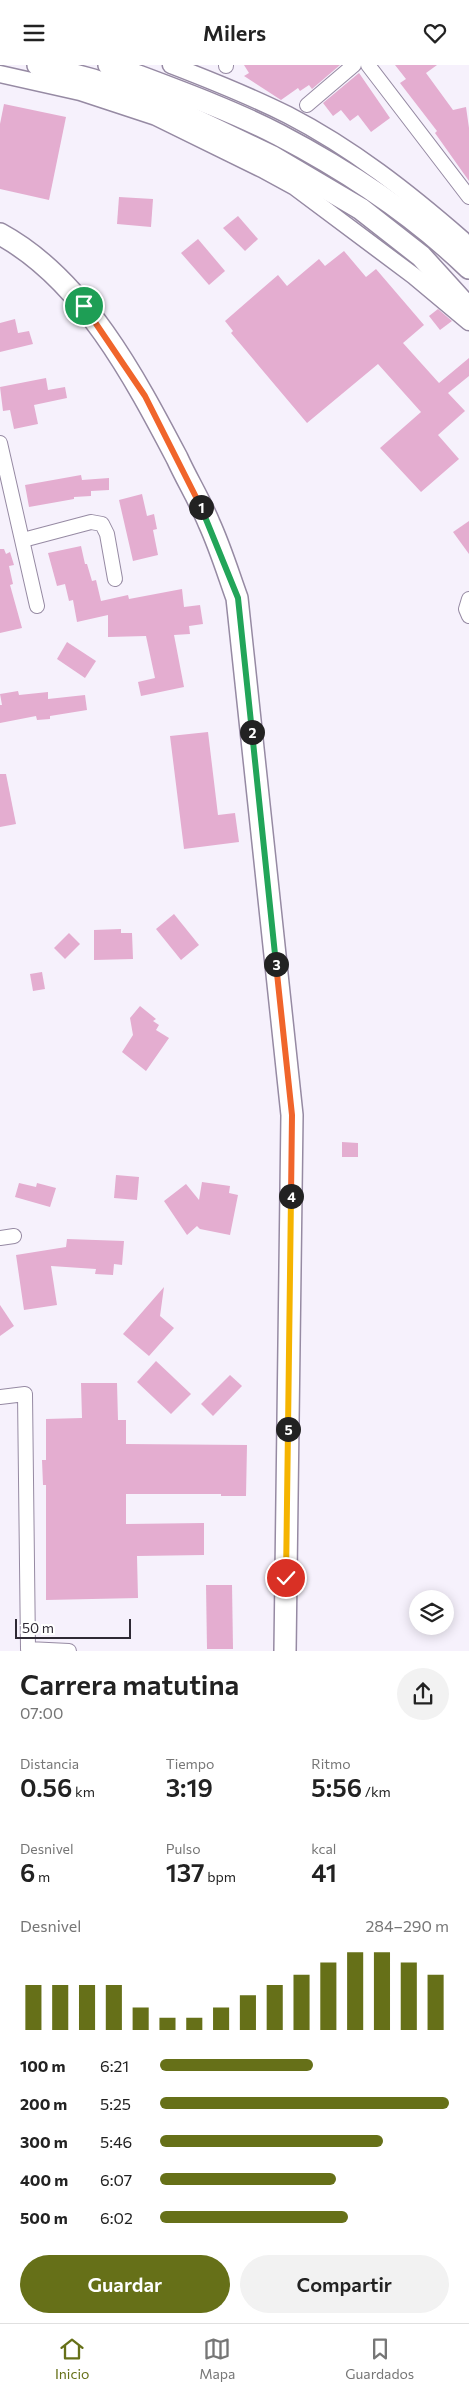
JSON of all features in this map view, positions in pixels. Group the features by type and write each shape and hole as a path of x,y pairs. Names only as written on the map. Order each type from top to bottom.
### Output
{"main road":[{"path":"38,65 93,80 164,105 273,157 361,209 421,256 469,309"},
{"path":"109,65 277,134 337,167 440,240 469,268"},
{"path":"0,234 14,242 50,271 84,306 145,396 209,522 238,598 292,1115 286,1651"}],"street":[{"path":"172,65 288,115 348,151 404,189 462,239 469,248"},
{"path":"306,105 354,65"},
{"path":"368,65 469,197"},
{"path":"0,74 80,92 156,117 262,169 310,199 414,276 469,322"},
{"path":"0,443 37,606"},
{"path":"23,540 91,522 102,524 107,534 116,579"},
{"path":"0,1397 25,1394 28,1649 69,1651"}],"building":[{"path":"244,65 340,65 312,89 309,85 300,91 298,88 281,100 244,76 249,73"},
{"path":"395,65 437,65 426,73 453,110 466,107 469,128 469,181 435,133 437,131 400,83 406,79"},
{"path":"359,73 390,118 371,132 358,115 350,121 341,110 333,116 323,103"},
{"path":"4,104 66,117 49,200 0,189 0,124"},
{"path":"119,197 153,199 151,227 117,224"},
{"path":"238,216 258,239 245,251 223,228"},
{"path":"198,239 225,271 209,285 181,253"},
{"path":"344,251 366,277 376,269 424,325 403,343 439,383 469,358 469,376 448,393 465,411 438,435 459,459 421,492 380,448 421,412 378,364 307,423 231,333 233,331 225,321 278,275 287,286 319,259 325,266"},
{"path":"438,309 452,321 440,330 429,316"},
{"path":"15,319 18,333 29,331 33,344 0,352 0,323"},
{"path":"46,378 48,390 65,387 67,398 34,405 38,424 14,429 10,410 3,411 0,387"},
{"path":"81,475 82,480 109,478 109,490 91,491 91,496 74,497 74,499 29,507 25,485"},
{"path":"142,494 147,516 154,514 157,529 153,530 158,555 133,561 119,500"},
{"path":"469,521 469,554 453,532"},
{"path":"81,546 85,564 87,564 92,581 96,580 101,601 128,595 129,599 182,589 184,607 200,605 203,624 189,626 190,634 174,635 184,687 141,696 138,682 155,678 146,636 108,637 108,615 77,622 73,600 69,601 65,584 57,586 48,553"},
{"path":"0,549 4,549 6,554 10,552 14,565 9,566 13,584 10,585 22,628 0,633"},
{"path":"67,642 96,661 85,678 57,659"},
{"path":"18,691 19,695 48,692 48,699 85,695 87,710 50,716 50,719 37,720 36,716 0,723 0,705 2,705 0,694"},
{"path":"208,732 218,815 235,813 239,842 184,849 170,736"},
{"path":"0,774 6,774 16,824 0,827"},
{"path":"174,914 199,945 181,960 156,929"},
{"path":"121,929 121,933 132,933 133,959 94,960 94,930"},
{"path":"69,933 80,944 65,959 54,948"},
{"path":"42,972 45,989 33,991 30,974"},
{"path":"140,1006 156,1019 153,1021 159,1025 156,1030 169,1038 146,1071 122,1052 133,1035 130,1018"},
{"path":"342,1142 358,1143 358,1157 342,1157"},
{"path":"116,1175 139,1177 137,1200 114,1198"},
{"path":"202,1182 230,1186 229,1193 238,1195 230,1235 200,1229 197,1226 187,1235 164,1201 186,1184 199,1200"},
{"path":"19,1183 36,1187 37,1183 56,1188 50,1207 15,1197"},
{"path":"67,1239 124,1241 122,1265 114,1264 113,1275 95,1274 96,1269 51,1266 57,1305 24,1310 16,1255 66,1247"},
{"path":"164,1287 160,1316 174,1328 149,1356 123,1334"},
{"path":"0,1305 14,1326 0,1336"},
{"path":"156,1361 191,1394 171,1414 137,1382"},
{"path":"230,1375 242,1386 213,1416 201,1404"},
{"path":"81,1383 117,1383 118,1420 126,1420 126,1444 247,1445 246,1496 221,1496 221,1494 126,1494 126,1524 204,1523 204,1555 137,1556 138,1598 46,1600 46,1485 43,1485 42,1460 46,1460 46,1419 82,1418"},
{"path":"206,1585 232,1585 233,1649 207,1649"}],"route":[{"path":"84,306 145,396 209,522 238,598 292,1115 286,1578"}]}
